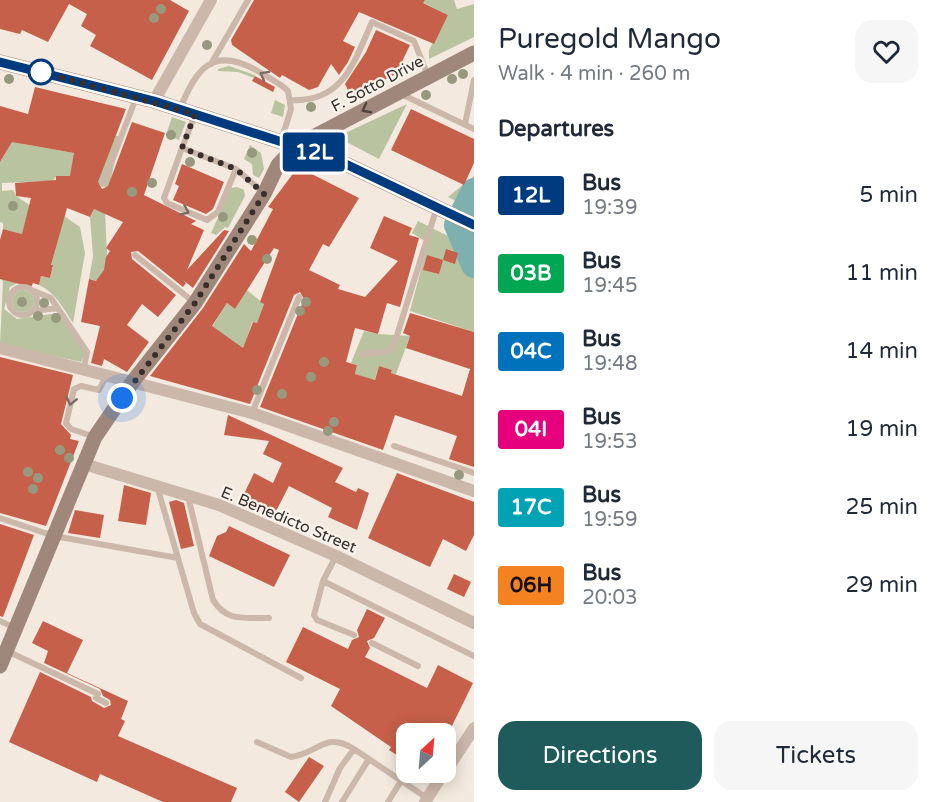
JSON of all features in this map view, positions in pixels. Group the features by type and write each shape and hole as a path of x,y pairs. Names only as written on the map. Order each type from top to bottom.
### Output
{"street":[{"path":"154,101 211,0"},
{"name":"F. Sotto Drive","path":"289,143 398,92 474,53"},
{"path":"0,62 154,101 289,143 335,159 474,225"},
{"path":"0,666 95,437 134,380 195,303 264,194 289,143"},
{"path":"0,348 134,380 252,413 474,491"},
{"name":"E. Benedicto Street","path":"84,464 188,495 336,556 474,623"},
{"path":"456,755 474,728"},
{"path":"426,800 438,783"}],"lane":[{"path":"180,110 195,78 211,64 248,0"},
{"path":"291,100 309,101 324,96 348,76 372,22 414,41 429,76"},
{"path":"211,64 229,59 240,62 281,84 288,91 291,100 289,143"},
{"path":"465,124 474,80"},
{"path":"398,92 474,129"},
{"path":"103,184 136,97"},
{"path":"195,114 164,198 167,203 207,220 218,212 236,169"},
{"path":"182,148 236,169 264,194"},
{"path":"362,354 387,351 393,348 437,206"},
{"path":"135,255 195,303"},
{"path":"34,291 37,304 27,315 19,315 9,304 9,296 20,286 34,291 51,298 87,352 84,368"},
{"path":"252,413 299,297"},
{"path":"33,311 58,308"},
{"path":"95,437 71,429 66,423 74,389 81,386 99,390 107,374"},
{"path":"394,446 474,473"},
{"path":"157,485 200,624 301,678"},
{"path":"188,495 213,600 221,612 231,617 269,618"},
{"path":"0,518 54,536 178,558"},
{"path":"336,556 323,581 314,615 317,620 354,635"},
{"path":"323,581 474,656"},
{"path":"0,621 16,628"},
{"path":"372,643 418,666"},
{"path":"6,651 98,694 96,698 106,703"},
{"path":"257,742 291,757 334,741 342,742 396,778"},
{"path":"325,802 340,768 354,749"},
{"path":"342,802 369,759"},
{"path":"388,802 400,783"},
{"path":"404,783 426,800"}],"green space":[{"path":"418,0 454,0 457,9 474,4 474,37 429,59 429,50 448,15"},
{"path":"229,66 255,75 254,78 238,72 218,71 218,69"},
{"path":"275,100 285,105 283,117 271,113"},
{"path":"407,104 379,159 337,137"},
{"path":"172,117 186,122 179,140 166,135"},
{"path":"23,123 23,144 74,153 102,135 120,136 109,188 74,177 57,176 52,181 2,183 2,191 13,190 16,196 37,210 22,234 3,229 3,223 0,222 0,162"},
{"path":"250,145 261,153 264,169 259,178 253,175 252,164 244,159"},
{"path":"474,176 474,210 448,197"},
{"path":"237,187 244,190 245,196 228,228 225,227 216,235 211,233 231,188"},
{"path":"94,209 105,212 107,254 103,282 89,279 93,256 90,217"},
{"path":"64,216 80,227 85,253 73,323 55,297 39,285 41,276 50,278 53,266 51,265"},
{"path":"418,221 474,249 474,332 410,311 428,243 412,233"},
{"path":"0,276 17,283 10,287 4,309 17,319 58,313 86,351 81,362 0,344 3,282"},
{"path":"23,290 31,293 34,301 31,309 23,312 15,309 12,301 15,293"},
{"path":"247,290 264,304 257,323 252,322 241,358 212,327 227,303 235,309"},
{"path":"364,331 410,336 396,374 391,373 392,370 379,366 366,406 360,376 355,374 357,365 351,363"}],"building":[{"path":"0,0 170,0 189,11 152,80 90,46 96,35 81,26 87,14 69,4 48,42 22,30 20,34 0,29"},
{"path":"254,0 425,0 423,3 448,15 434,44 359,12 343,41 355,47 348,62 339,75 331,64 318,87 309,90 282,75 280,78 232,45 231,40"},
{"path":"376,30 410,45 396,74 351,96 345,84 366,52"},
{"path":"255,76 275,87 273,92 252,81"},
{"path":"35,87 126,109 98,182 102,189 108,186 132,122 165,133 144,195 196,221 191,224 204,230 187,270 224,230 229,231 193,288 183,280 186,283 183,287 138,251 131,252 132,259 176,295 158,317 142,304 127,325 149,342 127,372 104,359 102,366 91,363 100,326 81,322 89,279 96,281 104,270 106,257 110,251 106,248 123,222 94,209 90,217 67,208 51,265 53,265 50,278 41,276 39,285 33,283 31,287 0,279 0,240 3,229 22,234 31,198 16,196 15,183 56,180 56,176 70,176 74,153 12,142 0,162 0,106 28,114"},
{"path":"411,109 474,139 474,163 464,185 391,150"},
{"path":"182,164 224,182 213,209 206,214 173,200 179,186 175,184"},
{"path":"298,167 359,198 329,247 323,244 309,270 340,285 338,289 365,297 398,261 370,248 384,216 412,228 409,235 419,238 400,307 387,303 378,334 355,328 346,362 357,365 355,374 375,380 379,366 392,370 391,373 462,396 470,369 406,348 410,336 403,333 410,313 474,332 474,467 449,459 457,436 395,415 383,450 260,407 304,299 300,292 294,295 250,404 150,376 203,308 244,244 251,251 273,209 268,207","holes":["274,248 279,250 260,302 264,304 257,323 253,322 243,348 212,326 227,303 235,309"]},
{"path":"446,249 458,253 455,264 443,260"},
{"path":"427,255 443,260 439,274 423,270"},
{"path":"0,357 73,375 61,424 71,435 70,439 79,441 46,526 0,513"},
{"path":"228,415 343,468 335,482 356,492 358,488 369,493 357,530 328,517 332,508 289,486 275,513 243,496 254,473 273,483 282,463 263,454 269,441 224,435"},
{"path":"397,473 474,502 474,535 466,551 443,539 430,567 368,538"},
{"path":"124,485 151,493 146,525 118,521"},
{"path":"176,500 184,503 194,546 181,549 169,502"},
{"path":"75,510 104,515 100,538 68,533"},
{"path":"0,524 34,535 3,617 0,616"},
{"path":"229,526 290,555 274,587 209,556 217,536 226,532"},
{"path":"454,574 471,582 464,597 447,589"},
{"path":"367,609 385,618 374,638 367,641 370,648 365,657 427,688 438,665 473,683 453,723 396,723 396,755 389,750 391,747 331,706 340,689 286,662 303,627 348,649 352,640 359,637 357,630"},
{"path":"43,621 83,640 67,673 128,701 121,719 125,721 118,736 237,788 231,802 163,802 100,774 97,782 9,742 40,672 91,697 92,701 104,708 111,705 110,700 103,696 100,689 44,663 48,651 32,643"},
{"path":"309,757 324,766 299,802 285,792"}],"waterway":[{"path":"474,191 457,225 474,265"}],"bus line":[{"name":"12L","path":"0,62 154,101 335,159 474,225"}],"route":[{"path":"41,72 195,114 182,148 236,169 264,194 195,303 122,398"}]}
